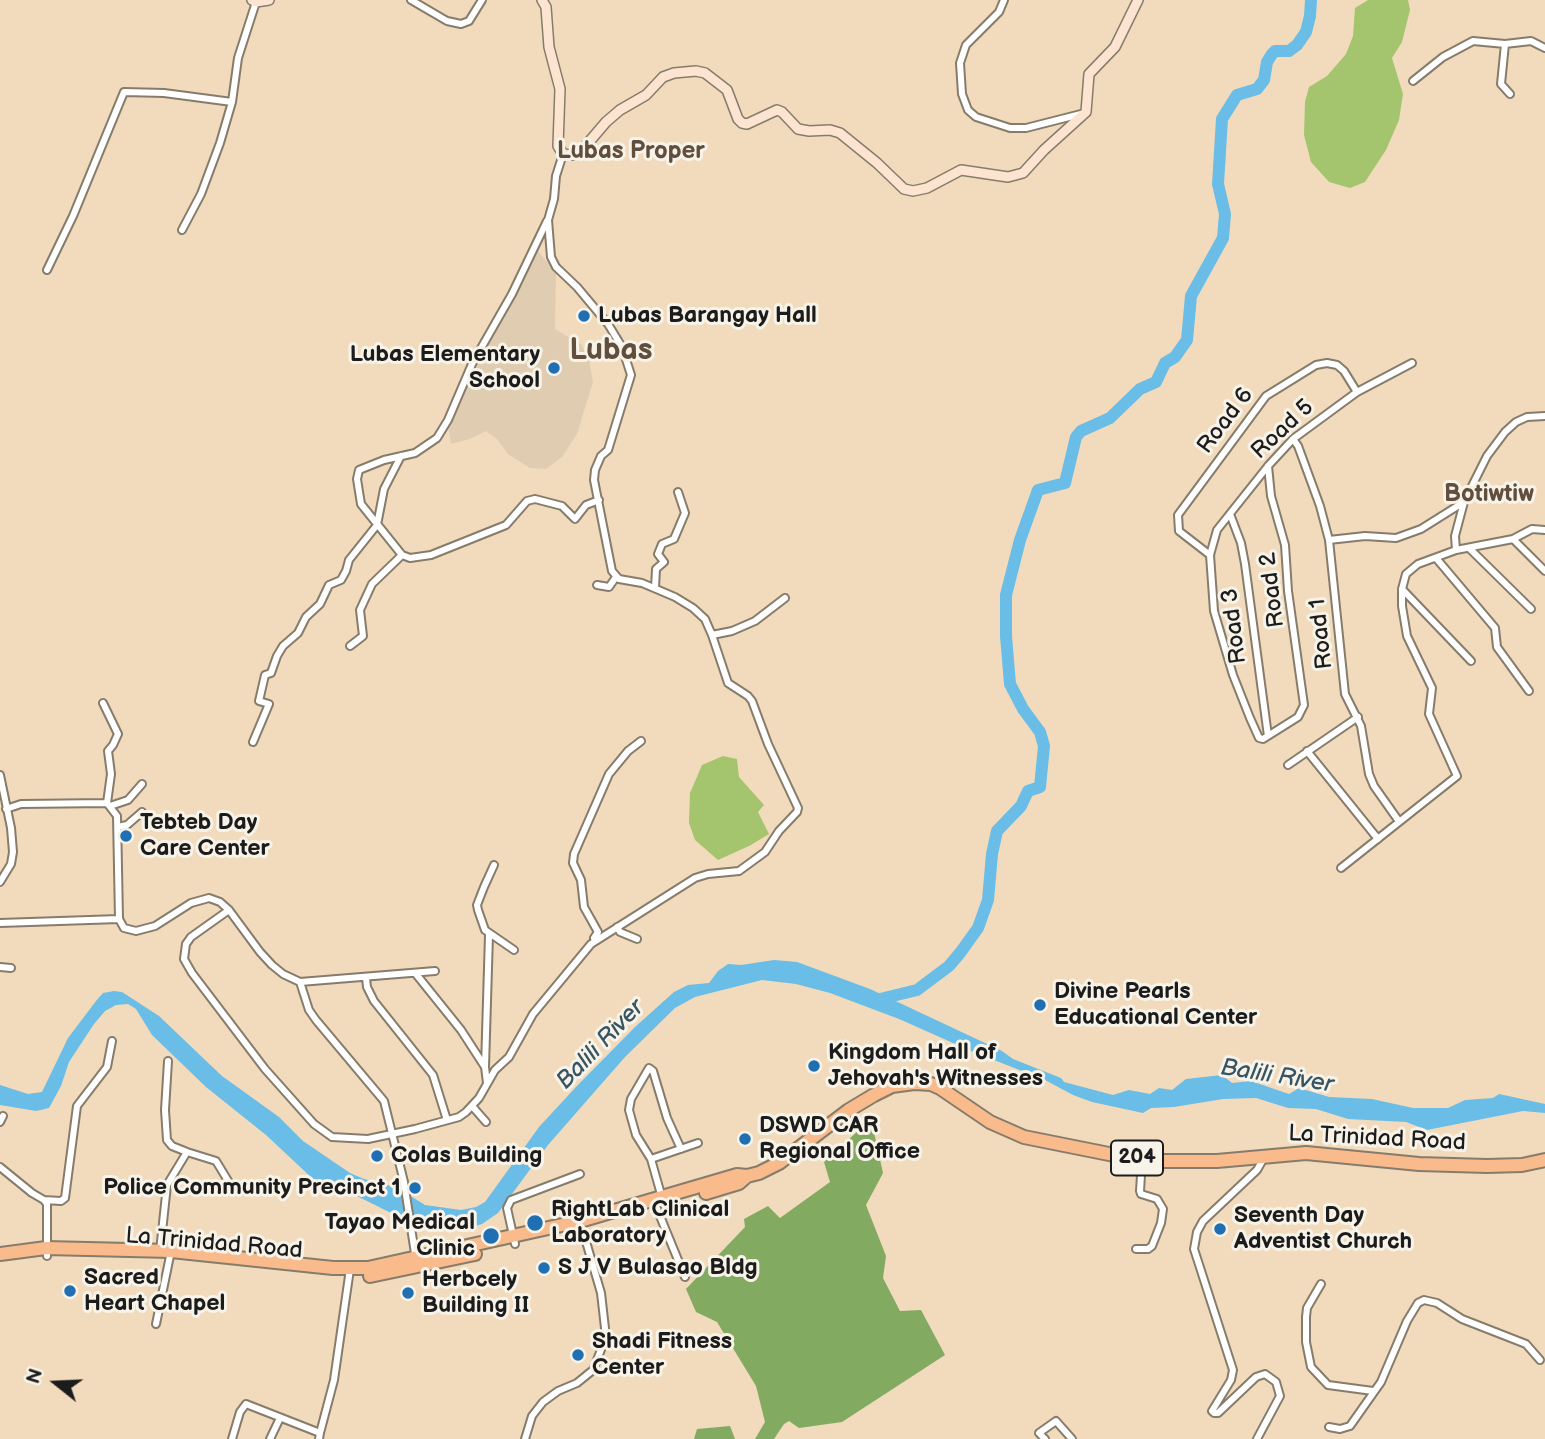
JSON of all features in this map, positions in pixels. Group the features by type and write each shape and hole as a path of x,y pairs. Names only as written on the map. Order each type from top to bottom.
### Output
{"highway":[{"name":"La Trinidad Road","path":"0,1254 167,1254 350,1273 417,1263 581,1224 659,1202 737,1175 747,1176 779,1163 874,1095 892,1086 914,1083 931,1084 940,1088 990,1122 1024,1137 1142,1159 1217,1161 1265,1155 1329,1154 1465,1166 1522,1165 1545,1160"},
{"name":"La Trinidad Road","path":"0,1262 46,1252"}],"main road":[{"path":"254,1 269,0"},
{"path":"544,1 549,47 560,89 558,146 563,155 573,155 583,149 606,122 620,110 646,95 663,77 688,70 705,73 727,90 742,123 747,124 777,110 798,129 830,130 840,134 877,163 905,189 913,191 927,188 961,170 1014,177 1023,173 1044,149 1086,112 1089,74 1115,47 1138,0"}],"street":[{"path":"411,0 447,21 461,24 469,21 482,0"},
{"path":"1003,0 999,12 966,45 960,63 962,94 968,110 976,117 1010,128 1049,123 1086,112"},
{"path":"182,230 212,167 232,103 238,58 254,1"},
{"path":"1413,81 1443,57 1473,41 1505,44 1531,41 1545,48"},
{"path":"1505,44 1501,84 1510,93"},
{"path":"47,270 73,216 124,92 164,93 232,103"},
{"path":"563,155 548,220 437,438 425,448 363,467 357,474 361,504 402,555 410,558 430,555 497,529 514,519 527,501 535,499 562,506 575,519 586,505 598,500"},
{"path":"548,220 551,257 556,267 608,324 622,347 631,375 608,450 601,456 595,470 594,481 612,571 616,577 655,588 675,597 705,619 728,683 752,701 798,810 765,852 738,871 695,878 591,944"},
{"name":"Road 6","path":"1210,555 1179,531 1178,515 1266,396 1316,365 1327,363 1337,365 1344,371 1357,392"},
{"name":"Road 5","path":"1210,555 1217,530 1293,439 1357,392 1412,363"},
{"path":"1456,550 1455,536 1464,502 1487,456 1516,422 1527,417 1545,416"},
{"name":"Road 1","path":"1293,439 1320,506 1329,540 1345,694 1358,717 1369,774 1374,786 1398,820"},
{"path":"253,742 269,704 259,701 265,675 271,673 283,646 298,633 306,617 320,604 329,585 341,580 349,560 377,525 384,488 401,456"},
{"name":"Road 2","path":"1268,466 1271,496 1285,545 1288,591 1304,705 1298,717 1268,736"},
{"path":"655,588 656,569 664,562 658,554 662,544 674,539 685,513 678,492"},
{"path":"1329,540 1365,536 1396,538 1421,529 1464,502"},
{"name":"Road 3","path":"1230,514 1241,543 1245,564 1268,736"},
{"path":"1341,867 1457,776 1430,720 1432,688 1407,636 1402,589 1406,574 1418,564 1456,550 1513,539 1532,529 1545,530"},
{"path":"1513,539 1545,570"},
{"path":"1469,548 1531,609"},
{"path":"350,646 363,636 360,610 372,584 402,555"},
{"path":"1210,555 1214,611 1220,638 1254,728 1261,739 1268,736"},
{"path":"1436,558 1495,628 1497,647 1529,691"},
{"path":"597,586 610,587 616,577"},
{"path":"1402,589 1471,661"},
{"path":"712,635 732,631 755,621 785,598"},
{"path":"103,703 118,734 108,751 111,774 109,805 117,816 119,919 124,928 129,930 155,926 191,903 209,898 220,902 229,910 260,953 283,974 300,982 435,971"},
{"path":"1288,765 1358,717"},
{"path":"229,910 196,932 186,944 184,959 265,1069 323,1132 332,1137 368,1139 459,1117 472,1106 495,1069 509,1056 530,1018 598,932 584,907 581,880 573,863 574,854 609,774 628,751 641,741"},
{"path":"1307,751 1378,839"},
{"path":"0,775 13,852 11,864 0,882"},
{"path":"6,809 21,804 109,805 128,800 142,785"},
{"path":"118,827 127,825 142,812"},
{"path":"494,865 477,905 485,930 513,950"},
{"path":"0,924 119,919"},
{"path":"617,927 620,932 637,939"},
{"path":"487,1083 485,1067 489,934"},
{"path":"0,967 11,968"},
{"path":"416,974 461,1030 485,1067"},
{"path":"366,978 374,1001 433,1075 447,1120"},
{"path":"300,982 309,1010 316,1020 384,1101 404,1182 417,1263"},
{"path":"194,990 201,985"},
{"path":"44,1200 65,1198 78,1103 91,1091 107,1067 112,1041"},
{"path":"168,1061 164,1110 166,1136 172,1146 216,1161 233,1189"},
{"path":"681,1149 667,1118 653,1071 649,1068 631,1099 629,1111 636,1135 651,1160 659,1202 685,1277"},
{"path":"472,1106 486,1122"},
{"path":"651,1160 698,1143"},
{"path":"156,1324 167,1254 167,1185 187,1152"},
{"path":"1257,1439 1280,1396 1276,1382 1265,1374 1256,1377 1218,1413 1212,1410 1231,1380 1233,1370 1194,1249 1197,1232 1203,1221 1256,1170 1265,1155"},
{"path":"1136,1249 1147,1250 1153,1246 1163,1209 1157,1199 1141,1194 1142,1159"},
{"path":"0,1167 47,1204 46,1252"},
{"path":"514,1240 507,1208 511,1200 580,1174"},
{"path":"525,1439 532,1416 543,1402 558,1391 577,1383 593,1370 606,1337 601,1293 581,1224"},
{"path":"232,1439 240,1412 246,1404 320,1436 334,1380 350,1273"},
{"path":"1321,1284 1307,1308 1306,1342 1311,1367 1328,1385 1373,1391"},
{"path":"1329,1427 1349,1427 1381,1382 1407,1321 1418,1303 1424,1300 1437,1303 1462,1319 1520,1341 1540,1360"},
{"path":"271,1439 280,1418"},
{"path":"1045,1439 1039,1433 1056,1420 1072,1439"}],"shaded area":[{"path":"538,251 556,273 555,329 581,344 589,360 593,382 577,434 562,457 546,469 530,468 508,454 497,439 486,431 451,444 448,426 486,347"}],"green space":[{"path":"1368,0 1408,0 1410,10 1402,42 1392,58 1403,94 1399,120 1386,150 1365,182 1350,188 1329,182 1311,162 1304,135 1305,102 1309,87 1327,76 1346,54 1353,36 1355,8"},
{"path":"723,756 737,759 739,777 764,805 758,812 769,834 718,860 695,840 689,823 690,793 702,765"},
{"path":"871,1119 883,1173 866,1205 886,1256 883,1278 900,1311 921,1310 945,1355 842,1422 799,1428 789,1421 774,1439 755,1439 765,1422 756,1386 717,1322 696,1312 686,1289 745,1227 744,1219 768,1206 780,1218 830,1182 824,1162"},
{"path":"730,1426 735,1439 694,1439 697,1429"}],"water":[{"path":"774,960 797,962 870,989 1002,1051 1013,1059 1061,1078 1064,1082 1113,1095 1129,1090 1150,1094 1159,1088 1172,1090 1186,1079 1222,1075 1232,1083 1251,1081 1289,1094 1299,1088 1329,1097 1372,1099 1413,1108 1448,1108 1465,1100 1493,1098 1499,1094 1545,1104 1545,1113 1523,1111 1427,1130 1406,1122 1348,1119 1316,1109 1288,1108 1256,1098 1223,1099 1151,1108 1143,1113 1073,1095 1045,1080 830,993 796,984 762,980 695,997 675,1008 625,1057 548,1145 498,1213 475,1226 439,1229 431,1227 313,1179 266,1135 206,1087 152,1035 136,1009 128,1004 116,1005 105,1011 94,1024 69,1062 61,1086 49,1108 36,1111 0,1105 0,1085 28,1094 42,1092 68,1038 96,1001 103,993 122,992 159,1016 222,1076 279,1117 303,1141 350,1173 396,1187 425,1205 461,1210 485,1202 539,1127 635,1027 674,992 688,985 709,983 718,971 728,964 741,965"}],"waterway":[{"path":"876,1000 917,990 949,966 960,953 978,928 988,900 997,831 1021,806 1028,791 1040,787 1044,746 1040,732 1023,709 1010,684 1006,636 1006,595 1020,540 1038,490 1065,483 1076,437 1081,431 1110,418 1140,389 1156,382 1165,363 1175,357 1187,340 1191,296 1223,238 1225,214 1218,184 1222,119 1237,95 1257,89 1264,80 1267,62 1275,51 1289,51 1297,45 1306,32 1311,0"}],"place":[{"name":"Lubas Barangay Hall","path":"584,316"},
{"name":"Lubas Elementary School","path":"554,368"},
{"name":"Tebteb Day Care Center","path":"126,836"},
{"name":"Divine Pearls Educational Center","path":"1040,1005"},
{"name":"Kingdom Hall of Jehovah's Witnesses","path":"814,1066"},
{"name":"DSWD CAR Regional Office","path":"745,1139"},
{"name":"Colas Building","path":"377,1156"},
{"name":"Police Community Precinct 1","path":"415,1188"},
{"name":"RightLab Clinical Laboratory","path":"535,1223"},
{"name":"Seventh Day Adventist Church","path":"1220,1229"},
{"name":"Tayao Medical Clinic","path":"491,1236"},
{"name":"S J V Bulasao Bldg","path":"544,1268"},
{"name":"Sacred Heart Chapel","path":"70,1291"},
{"name":"Herbcely Building II","path":"408,1293"},
{"name":"Shadi Fitness Center","path":"578,1355"}],"district":[{"name":"Lubas Proper","path":"631,152"},
{"name":"Lubas","path":"611,351"},
{"name":"Botiwtiw","path":"1489,495"}],"water label":[{"name":"Balili River","path":"601,1045"},
{"name":"Balili River","path":"1277,1077"}]}
